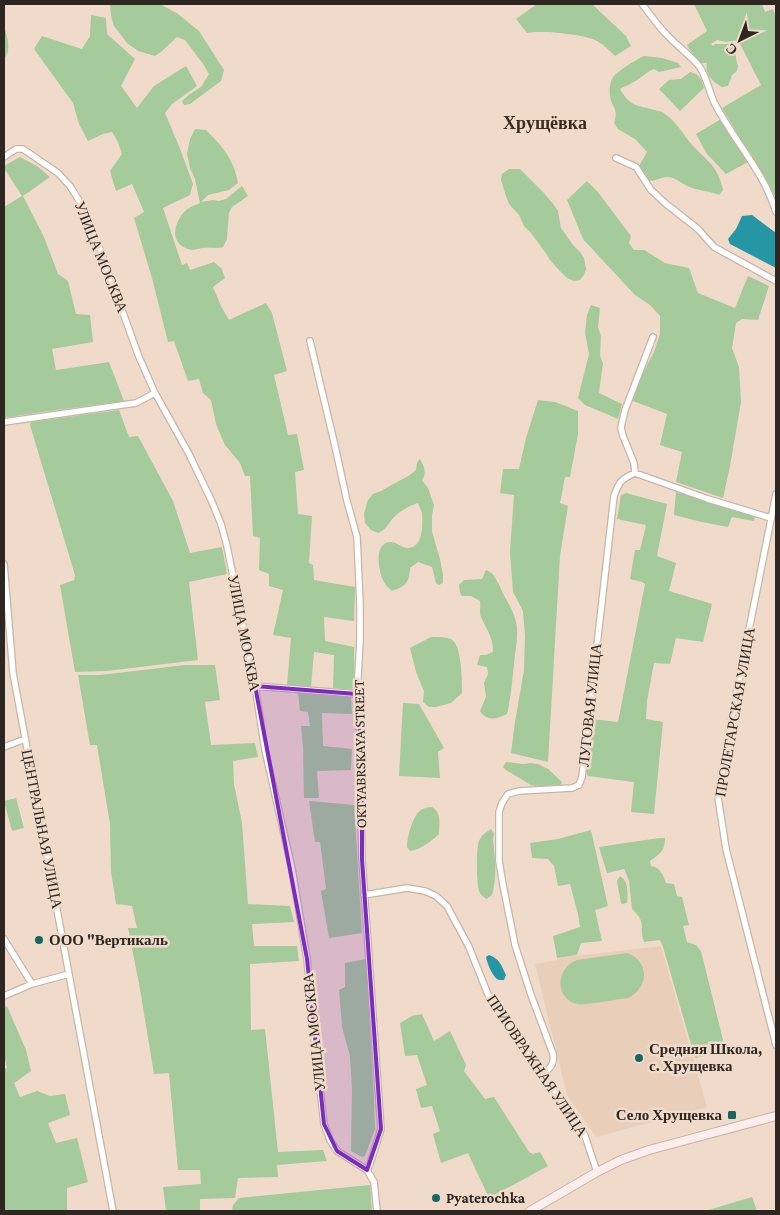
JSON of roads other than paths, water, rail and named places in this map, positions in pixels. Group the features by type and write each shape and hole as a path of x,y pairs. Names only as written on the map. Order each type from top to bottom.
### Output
{"main road":[{"path":"530,1211 621,1160 649,1150 776,1116"}],"street":[{"path":"642,4 665,34 700,67 714,101 746,151 772,197 776,212"},
{"name":"УЛИЦА МОСКВА","path":"4,157 16,149 23,149 58,173 70,186 80,202 93,230 139,357 155,393 189,454 221,524 255,686 265,750 292,869 307,959 324,1124 330,1140 337,1151 367,1170"},
{"path":"616,158 636,167 650,190 698,228 714,247 776,281"},
{"path":"654,337 625,410 621,428 634,463 635,473 708,499 771,518"},
{"name":"OKTYABRSKAYA STREET","path":"310,341 357,537 360,604 357,694 362,762 361,814 364,895 381,1129 367,1170"},
{"path":"4,422 136,403 155,393"},
{"name":"ЛУГОВАЯ УЛИЦА","path":"543,1075 553,1065 554,1054 531,995 515,945 499,861 500,812 502,803 508,794 519,791 572,788 579,785 582,776 589,723 614,496 618,483 635,473"},
{"name":"ПРОЛЕТАРСКАЯ УЛИЦА","path":"776,494 718,797 726,849 776,1045"},
{"name":"ЦЕНТРАЛЬНАЯ УЛИЦА","path":"4,564 11,661 113,1211"},
{"path":"4,661 11,661"},
{"path":"255,686 357,694"},
{"path":"4,747 25,739"},
{"name":"ПРИОВРАЖНАЯ УЛИЦА","path":"364,895 407,888 425,891 436,896 447,906 469,948 489,997 525,1051 562,1099 585,1136 597,1172"},
{"path":"4,939 32,984"},
{"path":"4,996 32,984 69,974"},
{"path":"367,1170 374,1182 377,1211"}],"water":[{"path":"752,215 776,233 776,268 730,244 728,239 736,229 742,216"},
{"path":"489,955 496,958 501,965 506,975 504,980 497,979 493,973 486,957"}],"place":[{"name":"ООО \"Вертикаль","path":"39,940"},
{"name":"Средняя Школа, с. Хрущевка","path":"639,1058"},
{"name":"Село Хрущевка","path":"732,1115"},
{"name":"Pyaterochka","path":"436,1198"}],"district":[{"name":"Хрущёвка","path":"545,123"}]}
